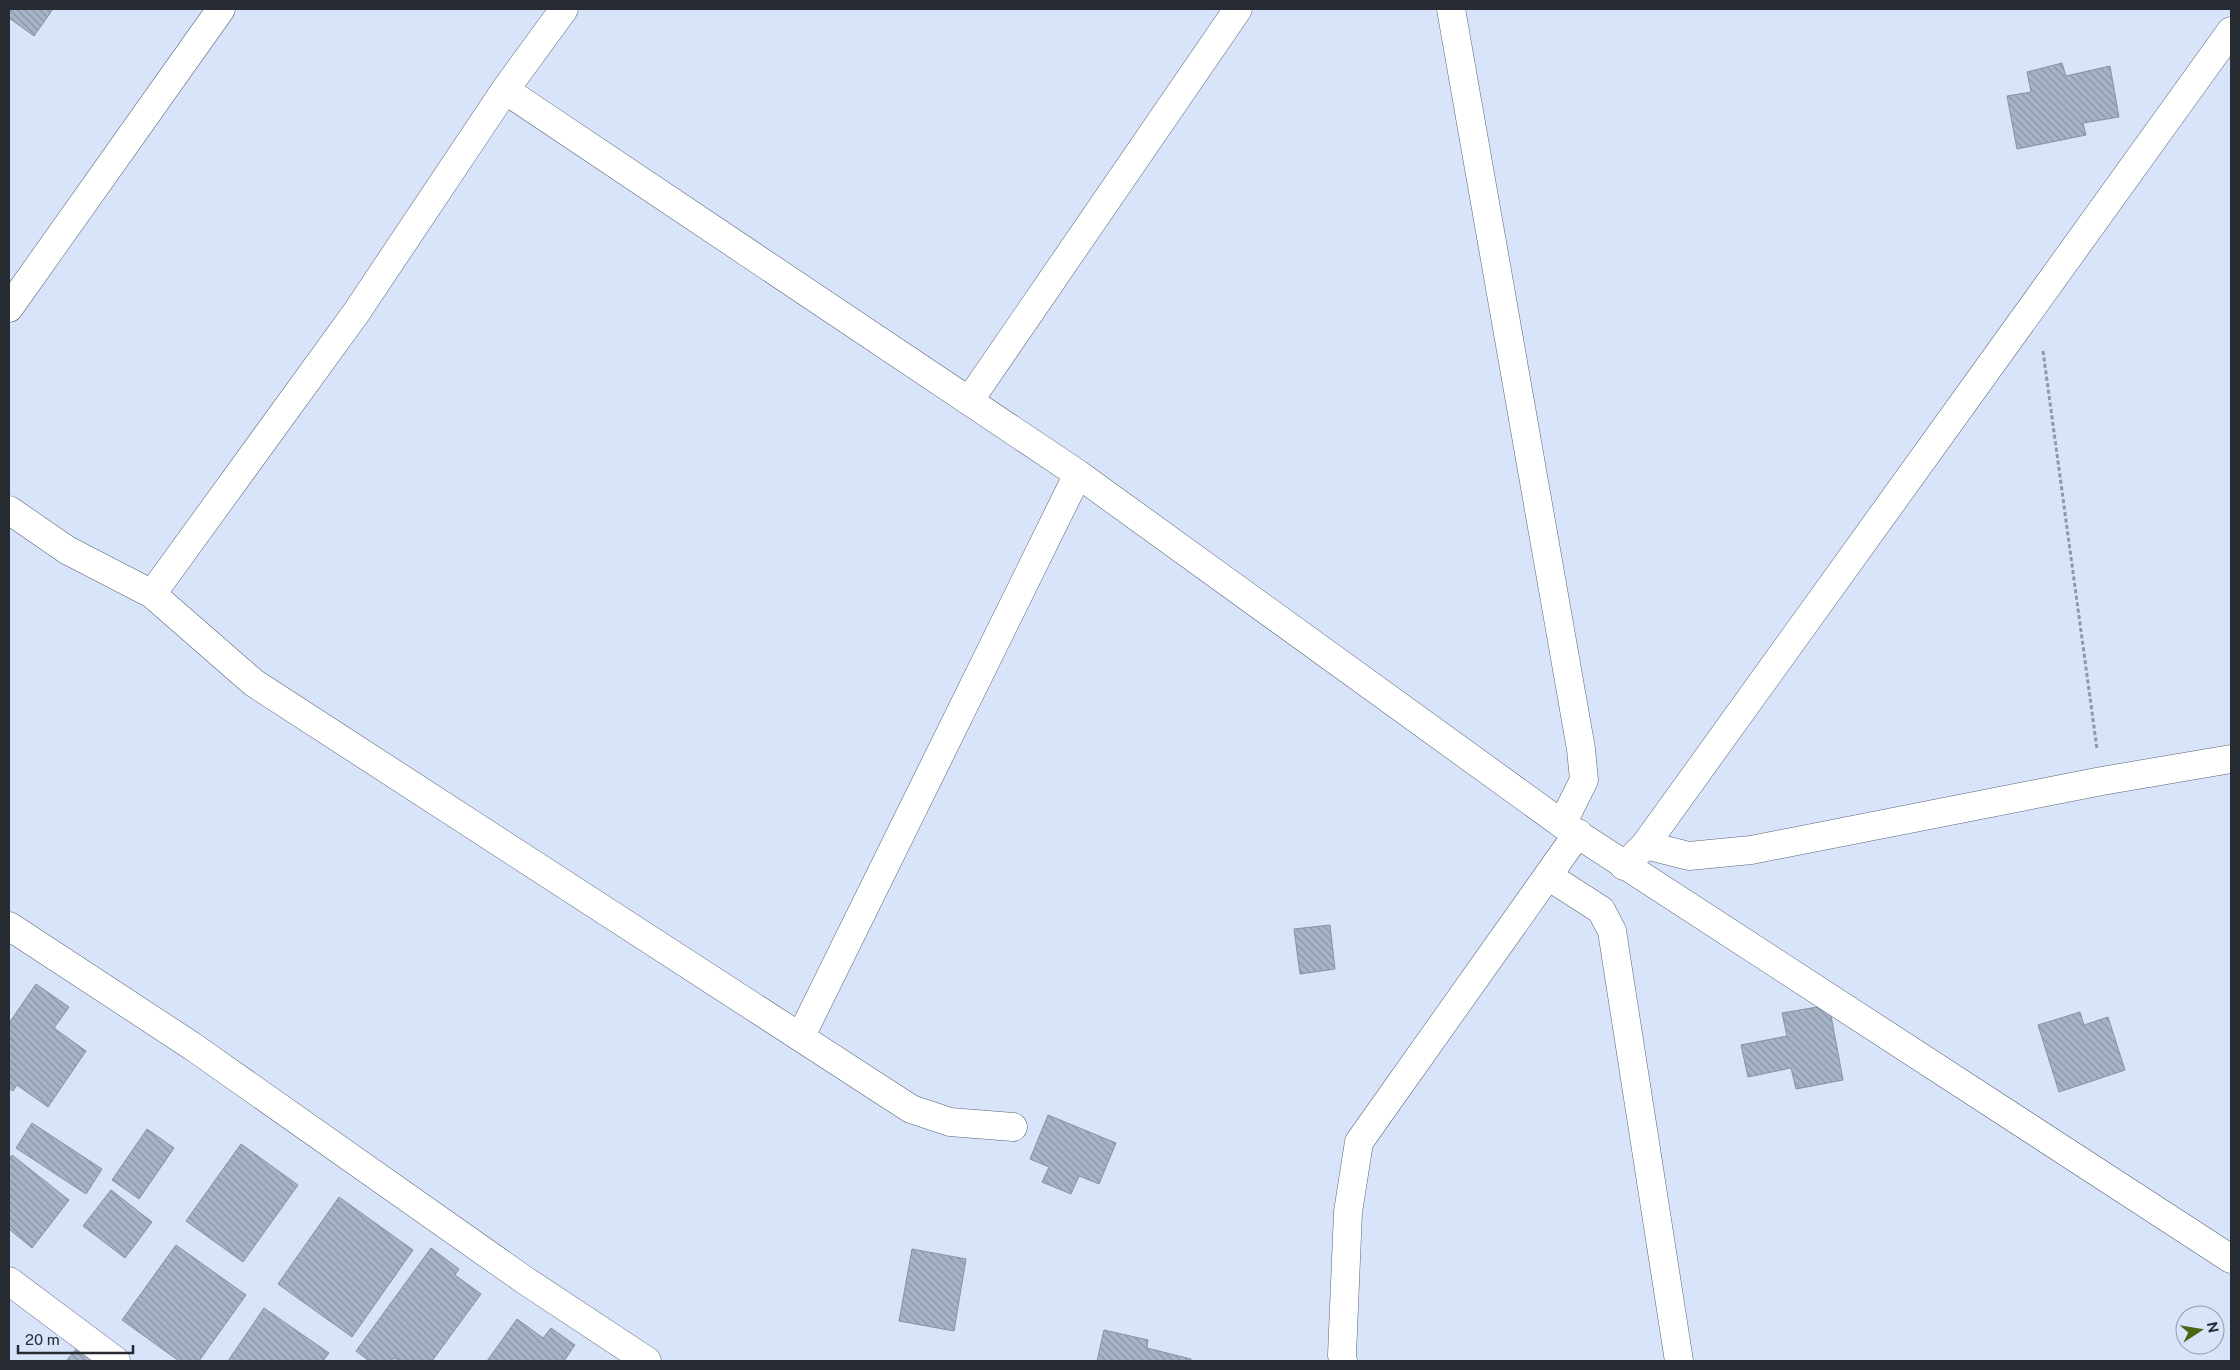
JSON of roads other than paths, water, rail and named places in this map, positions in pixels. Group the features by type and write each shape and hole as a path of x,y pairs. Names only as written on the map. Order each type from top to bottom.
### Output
{"street":[{"path":"9,308 221,9"},
{"path":"152,594 356,313 505,90 564,9"},
{"path":"970,401 1238,9"},
{"path":"1343,1361 1348,1212 1359,1142 1548,876 1570,828 1584,780 1581,749 1451,9"},
{"path":"1624,866 1644,845 2036,304 2231,31"},
{"path":"505,90 1078,474 1624,866 2231,1259"},
{"path":"801,1036 1078,474"},
{"path":"9,510 67,550 152,594 254,683 911,1109 950,1122 1013,1127"},
{"path":"1644,845 1689,856 1751,850 2102,780 2231,758"},
{"path":"1548,876 1601,910 1612,931 1679,1361"},
{"path":"9,926 192,1046 523,1279 647,1361"},
{"path":"9,1280 116,1361"}]}
